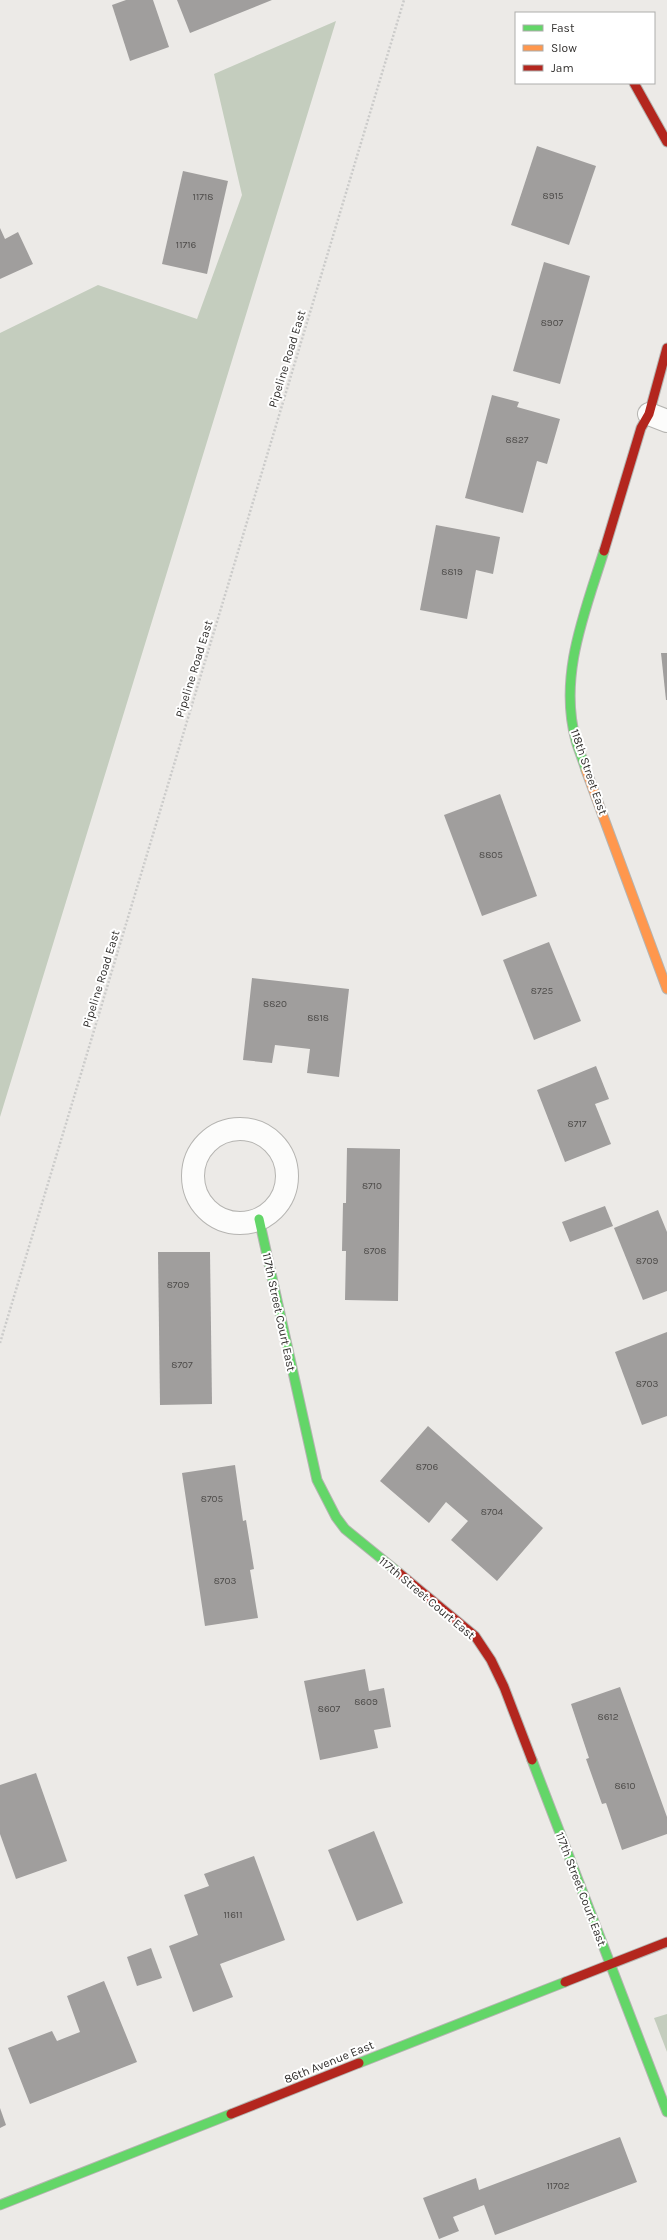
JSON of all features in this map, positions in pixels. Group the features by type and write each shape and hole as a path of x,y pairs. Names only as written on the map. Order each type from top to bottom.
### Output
{"street":[{"path":"635,84 667,142"},
{"name":"118th Street East","path":"667,348 658,417 641,428 575,646 570,669 569,693 571,718 576,741 667,989"},
{"path":"236,1129 250,1130 269,1140 283,1157 287,1171 286,1186 281,1200 272,1211 259,1219 245,1223 231,1222 217,1217 205,1208 198,1195 193,1181 194,1166 200,1152 209,1141 221,1133 236,1129"},
{"name":"117th Street Court East","path":"259,1219 317,1480 336,1517 345,1529 475,1636 491,1660 504,1687 667,2112"},
{"name":"86th Avenue East","path":"0,2204 667,1942"}],"path":[{"name":"Pipeline Road East","path":"0,1343 404,0"}],"green space":[{"path":"336,21 0,1117 0,333 98,285 197,319 242,195 214,74"},
{"path":"667,2014 667,2052 654,2018"}],"building":[{"path":"126,0 153,0 169,47 130,61 112,5"},
{"path":"177,0 272,0 190,33"},
{"path":"537,146 596,166 569,245 511,225"},
{"path":"183,171 228,181 207,274 162,264"},
{"path":"0,228 5,239 18,232 33,264 0,279"},
{"path":"544,262 590,276 560,384 513,371"},
{"path":"492,395 519,402 517,407 560,419 547,464 537,461 523,513 465,498"},
{"path":"436,525 500,537 493,574 476,570 467,619 420,610"},
{"path":"661,653 667,653 667,700 666,700"},
{"path":"500,794 537,896 482,916 444,815"},
{"path":"549,942 581,1021 534,1040 503,960"},
{"path":"252,978 349,989 339,1077 307,1073 310,1049 275,1045 272,1063 243,1060"},
{"path":"596,1066 609,1099 595,1104 611,1144 565,1162 537,1090"},
{"path":"347,1148 400,1149 398,1301 345,1300 346,1251 342,1251 343,1203 346,1203"},
{"path":"605,1206 613,1226 570,1242 562,1222"},
{"path":"658,1210 667,1232 667,1291 643,1300 614,1228"},
{"path":"158,1252 210,1252 212,1404 160,1405"},
{"path":"667,1332 667,1416 642,1425 615,1352"},
{"path":"428,1426 543,1528 497,1581 451,1540 468,1521 446,1502 429,1523 380,1481"},
{"path":"235,1465 243,1521 246,1520 254,1569 250,1570 258,1618 205,1626 182,1473"},
{"path":"365,1669 369,1691 384,1688 391,1727 374,1730 378,1748 320,1760 304,1681"},
{"path":"620,1687 667,1817 667,1834 622,1850 606,1803 602,1804 586,1759 589,1758 571,1704"},
{"path":"36,1773 67,1861 16,1879 0,1834 0,1785"},
{"path":"374,1831 403,1903 357,1921 328,1850"},
{"path":"254,1856 285,1940 220,1964 233,1997 193,2012 169,1946 198,1935 184,1895 209,1886 204,1874"},
{"path":"151,1948 162,1978 137,1986 127,1957"},
{"path":"104,1981 137,2062 30,2104 8,2048 52,2031 57,2041 80,2032 67,1996"},
{"path":"0,2108 6,2125 0,2128"},
{"path":"620,2137 637,2182 495,2235 484,2205 453,2217 459,2231 439,2239 423,2198 476,2178 479,2190"}],"traffic: fast":[{"path":"586,770 576,741 571,717 570,692 576,644 604,551"},
{"path":"259,1219 317,1480 336,1517 345,1529 399,1573"},
{"path":"532,1760 667,2112"},
{"path":"359,2063 565,1982"},
{"path":"0,2205 231,2114"}],"traffic: slow":[{"path":"586,770 667,989"}],"traffic: jam":[{"path":"635,84 667,142"},
{"path":"604,551 641,428 649,414 667,348"},
{"path":"399,1573 475,1636 491,1660 504,1687 532,1760"},
{"path":"565,1982 667,1942"},
{"path":"231,2114 359,2063"}]}
